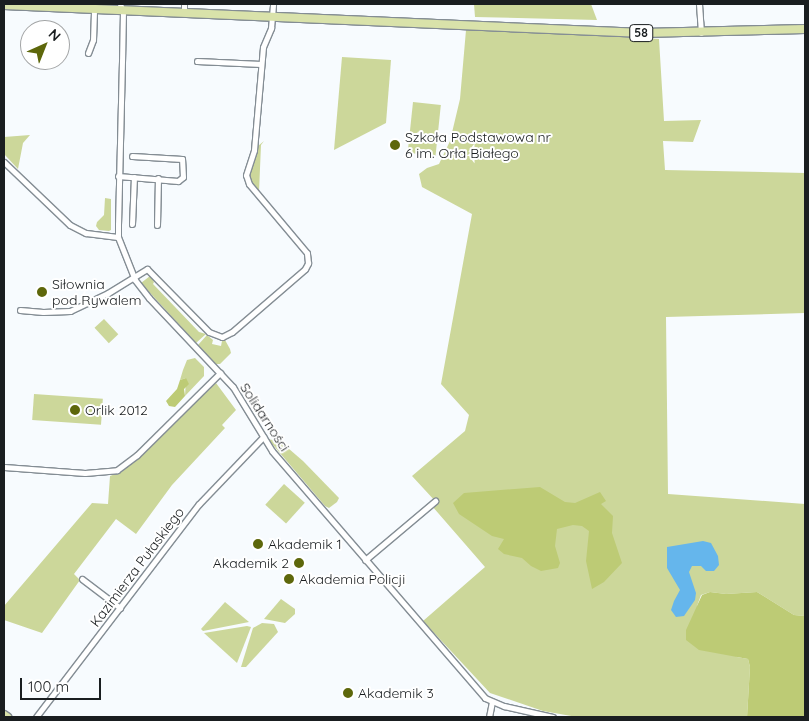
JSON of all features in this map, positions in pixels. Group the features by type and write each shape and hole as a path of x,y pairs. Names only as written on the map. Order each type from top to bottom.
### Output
{"main road":[{"name":"58","path":"4,5 94,10 122,7 184,13 644,33 701,33 805,28"}],"street":[{"path":"184,4 184,13"},
{"path":"20,310 66,312 108,293 144,269 149,269 209,332 222,337 232,332 307,266 307,253 247,181 247,170 254,150 263,46 271,28 273,4"},
{"path":"699,4 701,33"},
{"name":"Solidarności","path":"122,7 118,237 134,276 149,298 238,393 272,451 464,674 492,702"},
{"path":"88,53 93,40 94,10"},
{"path":"197,61 261,64"},
{"path":"118,176 182,180 184,170 182,159 132,156"},
{"path":"4,162 59,216 78,230 118,237"},
{"path":"132,224 134,177"},
{"path":"157,225 158,178"},
{"path":"4,467 85,474 117,470 137,455 220,373"},
{"name":"Kazimierza Pułaskiego","path":"36,717 199,504 263,437"},
{"path":"365,560 435,501"},
{"path":"82,579 120,608"},
{"path":"489,717 492,702 553,717"}],"green space":[{"path":"474,4 591,4 597,20 475,17"},
{"path":"489,29 659,39 664,121 701,120 693,142 663,141 665,170 805,173 805,313 666,317 668,494 805,504 805,616 794,615 757,592 726,594 710,592 701,595 697,606 737,657 748,659 750,667 747,717 577,717 543,711 490,693 423,621 485,567 432,506 436,502 412,476 465,431 469,415 441,384 472,214 422,187 419,174 427,168 439,164 450,141 460,99 466,30"},
{"path":"342,57 391,60 386,123 334,150"},
{"path":"413,102 441,105 436,156 408,153"},
{"path":"30,135 23,143 18,169 4,154 4,137"},
{"path":"264,141 261,145 259,192 249,175 258,146"},
{"path":"105,198 111,199 111,230 109,231 99,230 96,226 97,222 104,215"},
{"path":"150,276 154,282 153,284 199,332 206,334 196,343 141,283"},
{"path":"104,319 118,334 109,343 94,328"},
{"path":"207,335 213,340 212,344 221,346 222,341 225,340 230,349 231,353 220,364 216,364 198,345"},
{"path":"195,358 204,367 204,376 185,396 186,378 180,380 187,360"},
{"path":"186,378 189,384 184,389 185,396 175,407 169,406 166,401 177,389 180,380"},
{"path":"216,383 236,410 222,425 225,428 172,485 136,534 116,519 74,574 80,580 42,633 4,620 4,606 92,503 108,504 110,476 123,471"},
{"name":"Orlik 2012","path":"34,394 103,399 101,425 32,420"},
{"path":"268,439 281,442 303,461 339,498 337,502 329,508 325,506"},
{"path":"284,484 305,503 286,524 265,505"},
{"path":"540,487 565,502 575,503 600,492 606,501 601,504 613,516 612,533 622,563 604,582 592,589 586,561 589,531 582,526 573,525 557,529 555,546 560,563 558,568 541,571 531,566 522,558 504,554 498,549 504,539 492,536 459,514 453,503 464,493"},
{"path":"710,592 726,594 757,592 794,615 805,616 805,717 747,717 750,667 748,659 699,650 686,640 686,630 702,595"},
{"path":"281,599 295,609 295,614 285,623 264,619"},
{"path":"225,602 249,622 203,631 201,629"},
{"path":"262,623 274,624 278,632 246,667 241,667 253,628"},
{"path":"251,627 237,663 204,633"}],"water":[{"path":"703,541 711,543 718,556 719,565 714,571 706,571 701,566 692,566 689,572 696,593 695,600 684,616 676,617 671,610 680,590 667,568 667,547"}],"place":[{"name":"Szkoła Podstawowa nr 6 im. Orła Białego","path":"395,145"},
{"name":"Siłownia pod Rywalem","path":"42,292"},
{"name":"Orlik 2012","path":"75,410"},
{"name":"Akademik 1","path":"258,544"},
{"name":"Akademik 2","path":"299,563"},
{"name":"Akademia Policji","path":"289,579"},
{"name":"Akademik 3","path":"348,693"}]}
